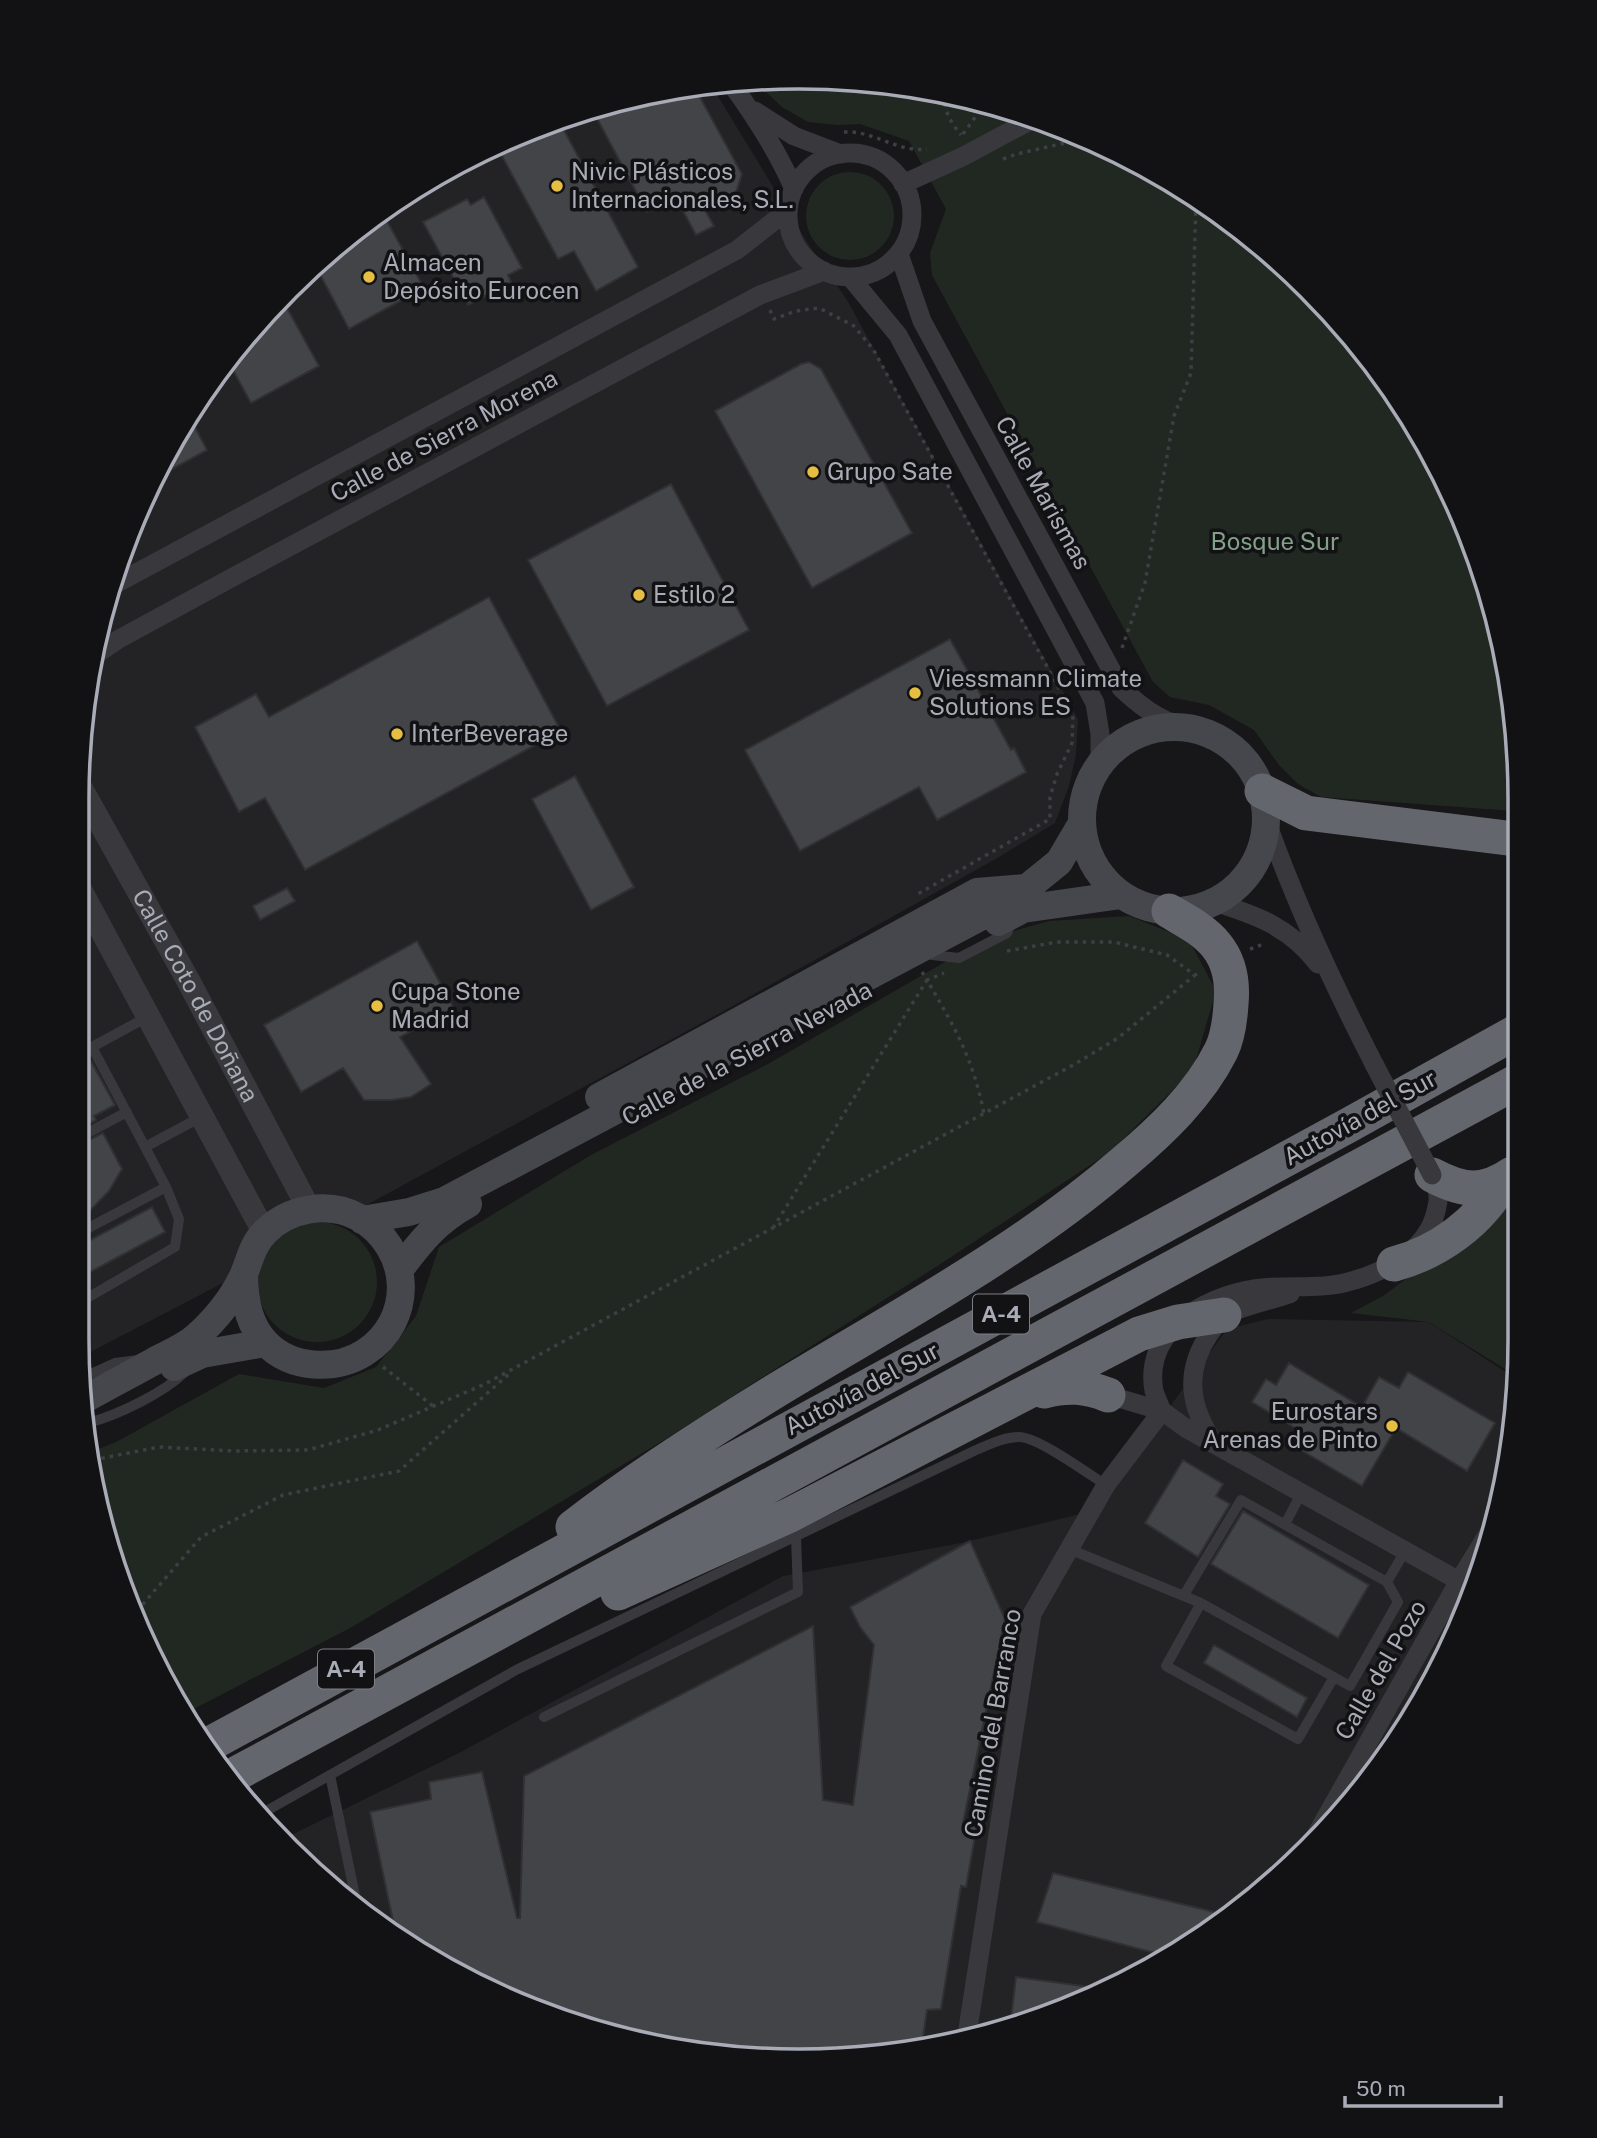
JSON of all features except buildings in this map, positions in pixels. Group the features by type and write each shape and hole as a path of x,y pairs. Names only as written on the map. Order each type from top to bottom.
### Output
{"highway":[{"path":"1264,806 1508,838"},
{"path":"485,1594 625,1487 696,1439 982,1266 1086,1195 1159,1132 1204,1079 1222,1049 1230,1023 1232,980 1228,964 1211,939 1197,927 1169,911"},
{"name":"Autovía del Sur","path":"214,1741 1508,1036"},
{"name":"Autovía del Sur","path":"238,1773 1508,1087"},
{"path":"1432,1175 1457,1187 1472,1188 1486,1188 1508,1176"},
{"path":"1394,1264 1429,1252 1463,1228 1491,1201 1508,1178"},
{"path":"499,1631 550,1620 597,1603 790,1515 1139,1335 1178,1322 1224,1315"},
{"path":"1024,1396 1059,1387 1078,1387 1108,1395"}],"main road":[{"path":"1180,726 1202,730 1222,740 1239,754 1253,771 1264,806 1260,854 1241,882 1214,902 1192,909 1169,911 1152,909 1121,894 1105,881 1093,864 1085,844 1083,802 1089,782 1100,763 1112,750 1127,739 1162,727 1180,726"},
{"name":"Calle de la Sierra Nevada","path":"400,1269 440,1221 462,1207 931,967 1019,900 1059,862 1082,823"},
{"path":"362,1220 409,1212 579,1108 977,892 1019,900"},
{"name":"Calle de la Sierra Nevada","path":"1019,900 1023,909 1121,894"},
{"path":"92,1395 192,1340 215,1320 244,1274 251,1252 264,1232 285,1217 309,1209 334,1209 362,1220 390,1245 400,1269 401,1289 392,1322 380,1339 365,1352 347,1362 327,1366 304,1364 265,1343 251,1317 244,1295 244,1274"},
{"path":"93,1410 202,1354 265,1343"}],"street":[{"path":"738,92 778,155 794,189"},
{"path":"750,108 794,136 841,154"},
{"path":"903,184 964,156 1020,125"},
{"path":"841,154 860,154 877,159 892,170 903,184 910,201 912,220 908,238 899,254 885,266 869,275 850,277 824,271 808,261 796,247 788,210 794,189 805,172 822,160 841,154"},
{"name":"Calle de Sierra Morena","path":"124,579 737,250 788,210"},
{"name":"Calle Marismas","path":"899,254 922,321 1121,688 1140,707 1161,720 1180,726"},
{"name":"Calle de Sierra Morena","path":"106,648 246,569 761,295 824,271"},
{"path":"850,277 898,335 1095,703 1100,734 1100,763"},
{"name":"Calle Coto de Doñana","path":"89,803 189,982 309,1209"},
{"path":"1162,1411 1154,1391 1154,1366 1164,1339 1178,1322 1212,1300 1232,1294 1256,1289 1346,1283 1394,1264 1423,1239 1434,1221 1439,1197 1432,1175 1333,984 1291,890 1264,806"},
{"path":"1214,902 1272,923 1308,950 1333,984"},
{"name":"Calle Coto de Doñana","path":"89,906 264,1232"},
{"path":"1215,1444 1206,1431 1192,1392 1194,1362 1202,1345 1224,1315 1314,1287"},
{"path":"1162,1411 1175,1406 1192,1392"},
{"path":"1108,1395 1162,1411 1172,1420 1464,1583"},
{"name":"Camino del Barranco","path":"968,2028 1032,1614 1106,1485 1162,1411"},
{"name":"Calle del Pozo","path":"1339,1798 1462,1589"}],"lane":[{"path":"89,1049 150,1016"},
{"path":"89,1297 175,1247 179,1219 166,1187 92,1047"},
{"path":"89,1132 127,1112"},
{"path":"145,1147 203,1116"},
{"path":"89,1228 166,1187"},
{"path":"94,1421 177,1380 202,1354"},
{"path":"90,1374 115,1363 162,1357"},
{"path":"268,1810 516,1670 1004,1439 1022,1437 1040,1444 1106,1485"},
{"path":"1285,1524 1302,1492"},
{"path":"1069,1549 1201,1603 1350,1686 1398,1602 1387,1581 1241,1500 1184,1595"},
{"path":"544,1717 798,1592 796,1537"},
{"path":"1387,1581 1405,1550"},
{"path":"1201,1603 1166,1666 1298,1739 1334,1677"},
{"path":"330,1775 354,1892"},
{"path":"271,1813 280,1803"}],"path":[{"path":"944,105 961,135"},
{"path":"955,139 979,112"},
{"path":"833,133 856,131 904,149 932,148"},
{"path":"1113,673 1145,583 1174,416 1191,373 1196,211"},
{"path":"761,295 774,319 796,311 820,308 854,326 873,349 1073,714 1072,743 1057,774 1050,797 1050,819 911,898"},
{"path":"1002,952 1057,942 1114,942 1167,955 1195,975"},
{"path":"100,1459 159,1447 234,1451 308,1450 378,1430 433,1406 515,1368 984,1114 1118,1038 1195,975 1239,960 1247,950 1265,943 1274,946"},
{"path":"931,967 977,1080 984,1114"},
{"path":"772,1228 931,967"},
{"path":"365,1352 433,1406"},
{"path":"141,1606 201,1537 283,1495 399,1471 515,1368"}],"shaded area":[{"path":"717,94 807,242 847,300 1078,719 1076,755 1069,786 1055,823 720,1013 90,1353 91,752 95,706 113,615 143,527 184,444 236,367 297,297 367,236 444,184 527,143 615,113"},
{"path":"1268,1319 1429,1322 1507,1373 1502,1432 1484,1523 1454,1611 1413,1694 1388,1734 1332,1807 1266,1873 1193,1929 1153,1954 1070,1995 982,2025 937,2035 891,2043 798,2049 706,2043 615,2025 527,1995 485,1976 404,1929 331,1873 291,1835 459,1753 783,1576 961,1543 1093,1511 1227,1329"}],"green space":[{"name":"Bosque Sur","path":"798,89 891,95 982,113 1070,143 1153,184 1193,209 1266,265 1300,297 1332,331 1388,404 1435,485 1454,527 1484,615 1494,660 1502,706 1508,811 1321,797 1298,784 1279,765 1254,730 1209,705 1170,697 1153,682 932,275 930,253 946,209 909,141 860,124 808,122 782,107 764,90"},
{"path":"850,172 875,179 887,191 894,216 887,241 875,253 850,260 825,253 813,241 806,216 813,191 825,179"},
{"path":"1129,916 1189,940 1216,991 1193,1070 1110,1152 942,1263 664,1440 352,1627 193,1709 162,1653 143,1611 113,1523 98,1449 239,1374 324,1388 376,1367 416,1316 439,1247 591,1155 768,1064 985,939 1049,921"},
{"path":"1508,1199 1507,1370 1429,1322 1351,1313 1383,1296 1495,1213"},
{"path":"317,1222 340,1227 359,1240 372,1259 377,1282 372,1305 359,1324 340,1337 317,1342 294,1337 275,1324 262,1305 257,1282 262,1259 275,1240 294,1227"}],"place":[{"name":"Nivic Plásticos Internacionales, S.L.","path":"557,186"},
{"name":"Almacen Depósito Eurocen","path":"369,277"},
{"name":"Grupo Sate","path":"813,472"},
{"name":"Estilo 2","path":"639,595"},
{"name":"Viessmann Climate Solutions ES","path":"915,693"},
{"name":"InterBeverage","path":"397,734"},
{"name":"Cupa Stone Madrid","path":"377,1006"},
{"name":"Eurostars Arenas de Pinto","path":"1392,1426"}]}
